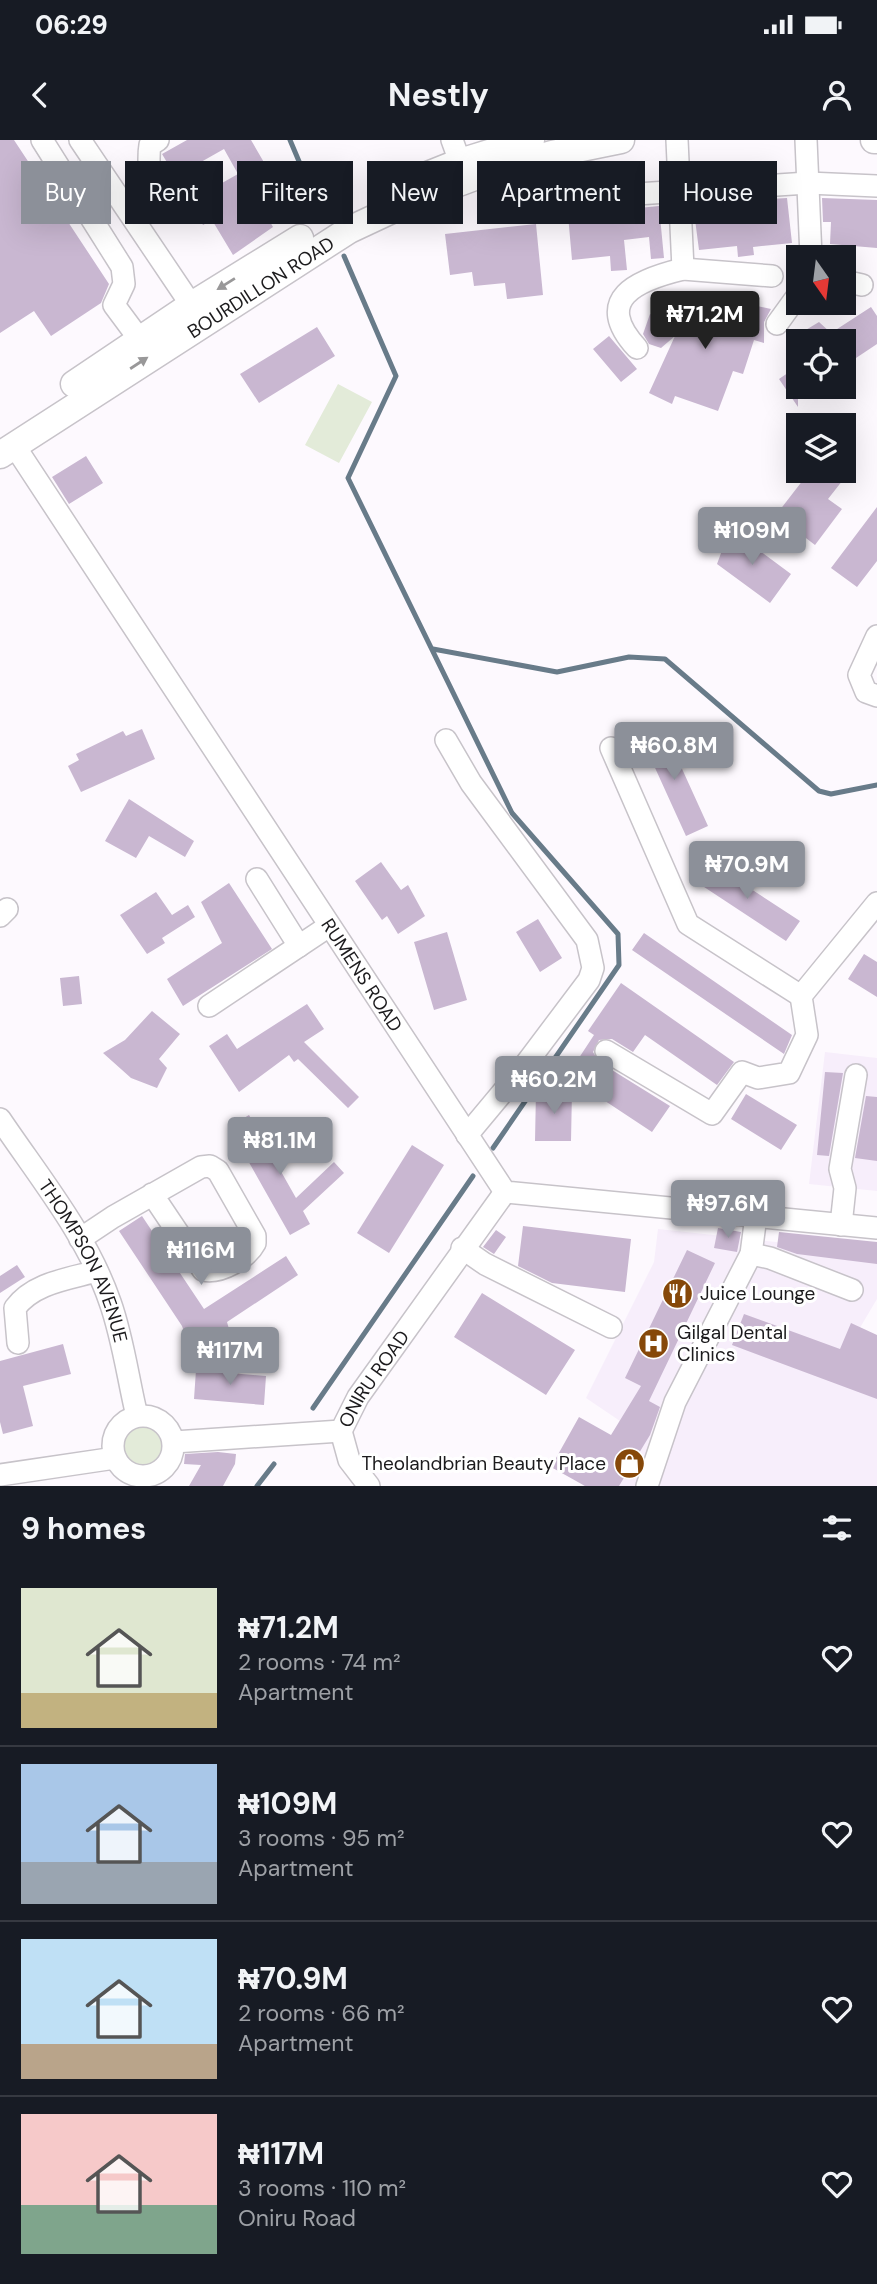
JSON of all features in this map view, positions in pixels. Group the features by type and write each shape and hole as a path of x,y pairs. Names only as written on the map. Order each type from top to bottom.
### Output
{"main road":[{"name":"BOURDILLON ROAD","path":"5,445 341,214 407,183 456,151 531,140"},
{"name":"BOURDILLON ROAD","path":"5,445 140,340 197,314 349,230 413,200 552,154 621,140"}],"street":[{"path":"42,140 122,267 124,284 114,305 140,340"},
{"path":"80,140 197,314"},
{"path":"147,161 150,145 158,140"},
{"path":"677,140 679,161"},
{"path":"806,140 811,245"},
{"path":"777,185 808,183 877,186"},
{"path":"682,224 683,269"},
{"path":"637,348 625,335 617,317 619,301 632,287 656,275 683,269 772,276"},
{"path":"777,324 786,312"},
{"name":"RUMENS ROAD","path":"5,445 330,926 505,1192"},
{"path":"877,636 859,675 866,692 877,696"},
{"path":"446,740 471,783 587,940 593,968 589,979 523,1069 467,1135"},
{"path":"611,748 688,924 801,996"},
{"path":"257,879 299,946"},
{"path":"606,1051 712,1114 742,1072 758,1078 789,1073 807,1035 801,996 877,903"},
{"path":"209,1006 330,926"},
{"path":"841,1224 845,1188 840,1169 856,1075"},
{"name":"THOMPSON AVENUE","path":"0,1119 80,1239 97,1271 110,1303 137,1416"},
{"path":"80,1239 152,1194 201,1167 210,1166 218,1171 255,1236 252,1248 223,1268 203,1270 152,1194"},
{"path":"505,1192 877,1228"},
{"name":"ONIRU ROAD","path":"174,1442 341,1431 358,1397 462,1248 505,1192"},
{"path":"647,1486 675,1402 751,1254 756,1216"},
{"path":"462,1248 485,1265 611,1327"},
{"path":"751,1254 770,1258 852,1290"},
{"path":"18,1343 15,1308 23,1297 36,1289 97,1271"},
{"path":"137,1416 161,1421 170,1430 174,1442 171,1459 151,1481 130,1474 115,1458 114,1437 119,1427 137,1416"},
{"path":"341,1431 349,1460 369,1486"},
{"path":"0,1475 115,1458"}],"shaded area":[{"path":"825,1052 877,1058 877,1191 809,1184"},
{"path":"658,1229 877,1253 877,1299 839,1363 877,1380 877,1486 583,1486 620,1421 586,1398 654,1262"}],"green space":[{"path":"338,384 372,402 339,463 305,445"},
{"path":"144,1424 159,1431 166,1446 159,1461 144,1468 129,1461 122,1446 129,1431"}],"building":[{"path":"0,140 14,140 28,161 21,161 21,224 69,224 109,284 101,303 51,336 34,311 0,333"},
{"path":"187,140 251,140 263,161 237,161 237,172 224,149 203,161 166,161 162,154"},
{"path":"237,175 237,224 271,224 273,227 233,255 214,224 223,224 223,182"},
{"path":"787,198 792,243 753,247 754,255 738,257 737,246 699,250 696,224 777,224 777,199"},
{"path":"822,198 877,200 877,248 830,244 831,222 823,222"},
{"path":"659,206 664,258 651,259 649,237 624,240 627,270 611,271 610,256 572,260 569,224 645,224 645,207"},
{"path":"536,224 543,295 507,299 505,283 474,286 472,272 450,275 445,234"},
{"path":"724,299 771,309 764,322 764,343 754,340 743,374 733,371 718,411 675,396 672,404 649,393 675,336 661,348 649,344 643,334 650,314 686,325 692,305 720,314"},
{"path":"871,307 877,316 877,344 856,358 856,329 837,329"},
{"path":"819,322 827,329 807,329"},
{"path":"317,327 335,356 259,403 240,374"},
{"path":"609,336 637,369 621,382 593,349"},
{"path":"786,374 786,389 779,379"},
{"path":"86,456 103,483 69,504 52,477"},
{"path":"801,483 841,483 828,499 842,509 815,545 776,515"},
{"path":"877,507 877,561 857,587 831,568"},
{"path":"730,529 791,574 770,603 717,564"},
{"path":"663,727 708,826 686,836 641,737"},
{"path":"142,729 155,759 81,792 68,766 79,760 76,754 123,731 126,736"},
{"path":"129,799 194,841 185,857 149,836 136,858 105,841"},
{"path":"708,861 800,921 786,941 695,881"},
{"path":"381,862 401,890 408,885 425,916 398,934 387,916 382,920 355,881"},
{"path":"229,883 272,949 183,1006 167,979 222,943 201,902"},
{"path":"156,892 172,915 188,905 195,917 162,938 165,943 147,954 120,915"},
{"path":"538,919 562,958 540,972 516,932"},
{"path":"447,932 467,1000 434,1010 414,942"},
{"path":"644,933 792,1035 784,1054 632,950"},
{"path":"864,954 877,962 877,997 848,979"},
{"path":"79,976 82,1004 63,1006 60,978"},
{"path":"621,983 734,1062 717,1085 645,1035 633,1052 612,1039 599,1040 593,1052 599,1062 670,1106 652,1132 590,1091 596,1091 569,1073 594,1035 588,1031"},
{"path":"307,1004 324,1029 304,1042 359,1097 348,1108 298,1059 294,1062 289,1055 239,1092 209,1046 227,1034 237,1049"},
{"path":"152,1011 180,1034 159,1059 167,1068 157,1088 131,1078 103,1053 125,1040"},
{"path":"825,1072 843,1073 829,1156 817,1155"},
{"path":"536,1091 572,1091 571,1141 535,1141"},
{"path":"746,1094 797,1125 781,1150 731,1119"},
{"path":"866,1096 877,1097 877,1161 855,1158"},
{"path":"249,1115 296,1198 334,1162 344,1173 303,1211 310,1224 290,1235 229,1127"},
{"path":"412,1145 444,1165 389,1253 357,1233"},
{"path":"142,1216 204,1309 286,1256 298,1275 227,1322 234,1347 217,1352 210,1328 187,1340 182,1326 119,1231"},
{"path":"523,1226 631,1239 625,1292 552,1283 518,1266"},
{"path":"718,1228 741,1232 737,1252 714,1248"},
{"path":"496,1230 506,1237 494,1254 483,1247"},
{"path":"779,1232 877,1242 877,1264 797,1254 777,1247"},
{"path":"687,1250 715,1263 649,1401 660,1407 650,1435 619,1486 585,1486 551,1467 579,1417 611,1435 641,1386 625,1378"},
{"path":"17,1265 25,1277 0,1293 0,1276"},
{"path":"482,1293 575,1350 546,1395 454,1337"},
{"path":"744,1314 840,1349 851,1323 877,1335 877,1399 732,1345"},
{"path":"63,1344 71,1374 23,1386 33,1426 3,1434 0,1422 0,1361"},
{"path":"196,1370 266,1376 264,1405 194,1399"},
{"path":"185,1454 236,1454 235,1464 223,1486 189,1486 201,1465 184,1464"}],"waterway":[{"path":"290,140 299,161"},
{"path":"344,256 396,376 348,478 512,813 618,934 619,965 493,1148"},
{"path":"433,649 557,672 629,657 665,659 819,791 831,794 877,785"},
{"path":"313,1408 473,1176"},
{"path":"257,1486 274,1464"}],"place":[{"name":"Juice Lounge","path":"677,1293"},
{"name":"Gilgal Dental Clinics","path":"654,1343"},
{"name":"Theolandbrian Beauty Place","path":"629,1463"}]}
